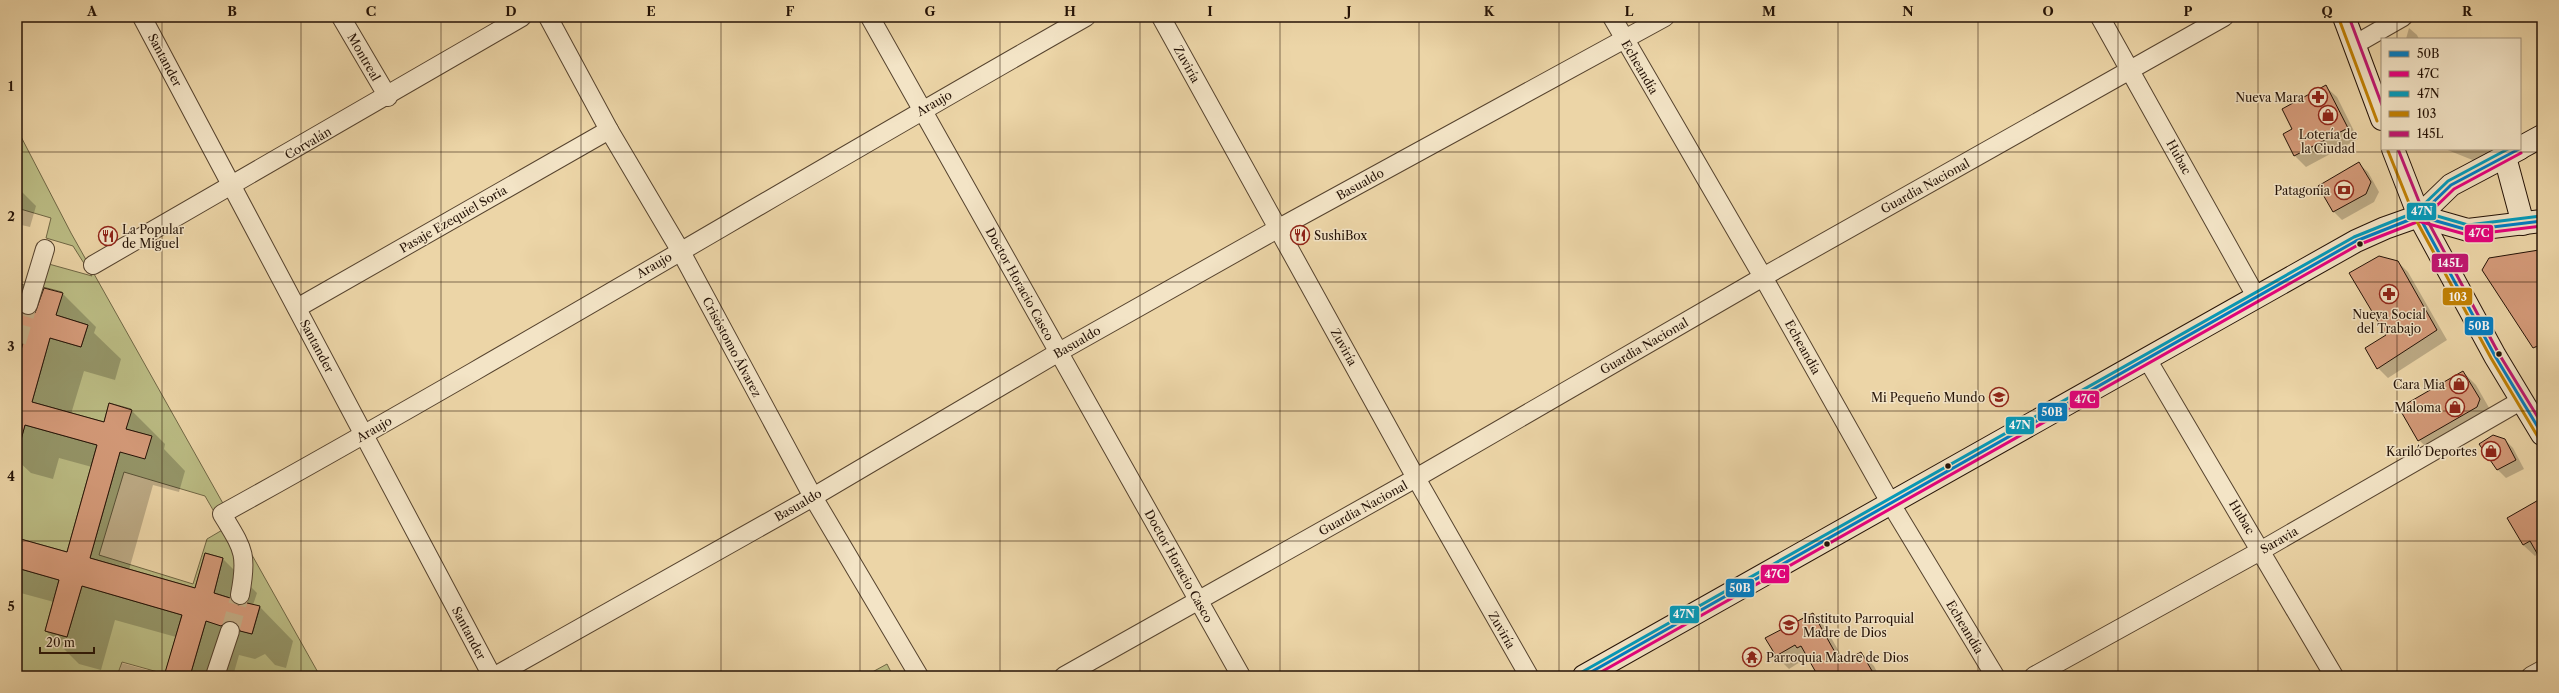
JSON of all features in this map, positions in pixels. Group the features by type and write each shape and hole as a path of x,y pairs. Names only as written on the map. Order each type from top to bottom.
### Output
{"main road":[{"path":"2344,17 2381,116"},
{"path":"2521,148 2542,136"},
{"path":"2393,150 2419,216 2542,434"},
{"path":"1584,676 2356,241 2385,228 2419,216 2450,184 2515,151 2532,222 2468,230 2419,216"}],"street":[{"name":"Santander","path":"142,17 492,676"},
{"name":"Montreal","path":"341,17 388,97"},
{"name":"Corvalán","path":"93,265 388,97 522,17"},
{"name":"Crisóstomo Álvarez","path":"548,17 610,130 680,250 813,497 919,676"},
{"name":"Doctor Horacio Casco","path":"870,17 1241,676"},
{"name":"Araujo","path":"240,595 245,566 243,550 222,514 365,435 680,250 1086,17"},
{"name":"Zuviría","path":"1161,17 1416,478 1529,676"},
{"name":"Echeandía","path":"1612,17 1763,277 1891,504 1995,676"},
{"name":"Basualdo","path":"495,676 813,497 1059,352 1279,228 1665,17"},
{"name":"Hubac","path":"2100,17 2131,70 2256,298"},
{"name":"Guardia Nacional","path":"1064,676 1416,478 1763,277 2224,17"},
{"path":"2354,45 2403,17"},
{"name":"Pasaje Ezequiel Soria","path":"297,308 610,130"},
{"path":"28,305 45,249"},
{"name":"Hubac","path":"2147,359 2262,550 2334,676"},
{"name":"Saravia","path":"2034,676 2262,550 2522,400"},
{"path":"215,676 230,631"},
{"path":"2531,676 2542,670"}],"green space":[{"path":"17,129 71,233 320,676 190,676 206,621 252,634 260,607 214,593 223,558 205,553 195,588 90,558 120,452 151,436 126,429 131,409 109,403 104,422 32,402 50,338 81,347 88,325 56,315 62,292 39,286 33,309 17,305 17,283 31,287 38,261 92,276 73,246 46,238 51,218 17,208","holes":["124,472 205,496 224,529 207,539 193,584 99,555"]},
{"path":"17,329 26,332 17,365"},
{"path":"25,425 97,445 67,552 17,538 17,446 19,446"},
{"path":"17,568 59,580 45,631 67,637 82,586 182,615 165,674 122,662 117,676 23,676 17,672"},
{"path":"887,664 893,676 865,676"}],"building":[{"path":"2326,85 2348,128 2294,156 2283,134 2292,129 2282,109"},
{"name":"Patagonia","path":"2359,162 2371,182 2366,194 2333,212 2318,186"},
{"path":"2539,250 2542,273 2542,344 2533,348 2482,270 2489,258"},
{"path":"2379,256 2398,261 2437,330 2377,369 2365,348 2386,335 2349,273"},
{"path":"44,288 63,293 56,315 88,325 81,347 50,338 32,402 104,422 109,403 132,410 126,429 152,436 145,459 120,452 90,558 195,588 205,553 223,558 214,593 230,598 238,605 247,603 260,606 252,634 240,631 238,624 233,621 228,621 221,626 206,621 190,676 164,676 182,615 82,586 67,637 45,631 59,580 17,568 17,538 67,552 97,445 25,425 21,440 17,439 17,365 26,332 17,329 17,305 20,312 25,315 35,313"},
{"path":"2463,371 2480,399 2477,407 2418,441 2399,408"},
{"path":"2493,435 2505,439 2516,460 2497,470 2479,444"},
{"path":"2542,498 2542,562 2530,541 2523,545 2507,518"},
{"path":"1813,613 1841,663 1861,652 1875,676 1818,676 1801,646 1797,648 1795,645 1776,656 1765,638"}],"tunnel":[{"path":"17,342 28,305"},
{"path":"230,631 240,595"}],"transit line":[{"name":"145L","path":"2349,17 2381,102"},
{"name":"103","path":"2339,19 2377,121"},
{"name":"145L","path":"2398,150 2424,214 2499,354 2542,424"},
{"name":"47N","path":"1582,672 2354,237 2416,212 2448,181 2506,150"},
{"name":"50B","path":"1584,676 2356,241 2419,216 2451,185 2517,150"},
{"name":"103","path":"2388,151 2415,218 2491,358 2538,437"},
{"name":"47C","path":"1594,676 2358,245 2422,220 2454,189 2521,153"},
{"name":"47N","path":"2420,211 2468,225 2541,216"},
{"name":"50B","path":"2419,216 2495,356 2542,434"},
{"name":"50B","path":"2419,216 2468,230 2542,221"},
{"name":"47C","path":"2418,221 2468,235 2542,226"}],"place":[{"name":"Nueva Mara","path":"2318,97"},
{"name":"Lotería de la Ciudad","path":"2328,115"},
{"name":"Patagonia","path":"2344,190"},
{"name":"SushiBox","path":"1300,235"},
{"name":"La Popular de Miguel","path":"108,236"},
{"name":"Nueva Social del Trabajo","path":"2389,294"},
{"name":"Cara Mia","path":"2459,384"},
{"name":"Mi Pequeño Mundo","path":"1999,397"},
{"name":"Maloma","path":"2455,407"},
{"name":"Kariló Deportes","path":"2491,451"},
{"name":"Instituto Parroquial Madre de Dios","path":"1789,625"},
{"name":"Parroquia Madre de Dios","path":"1752,657"}]}
